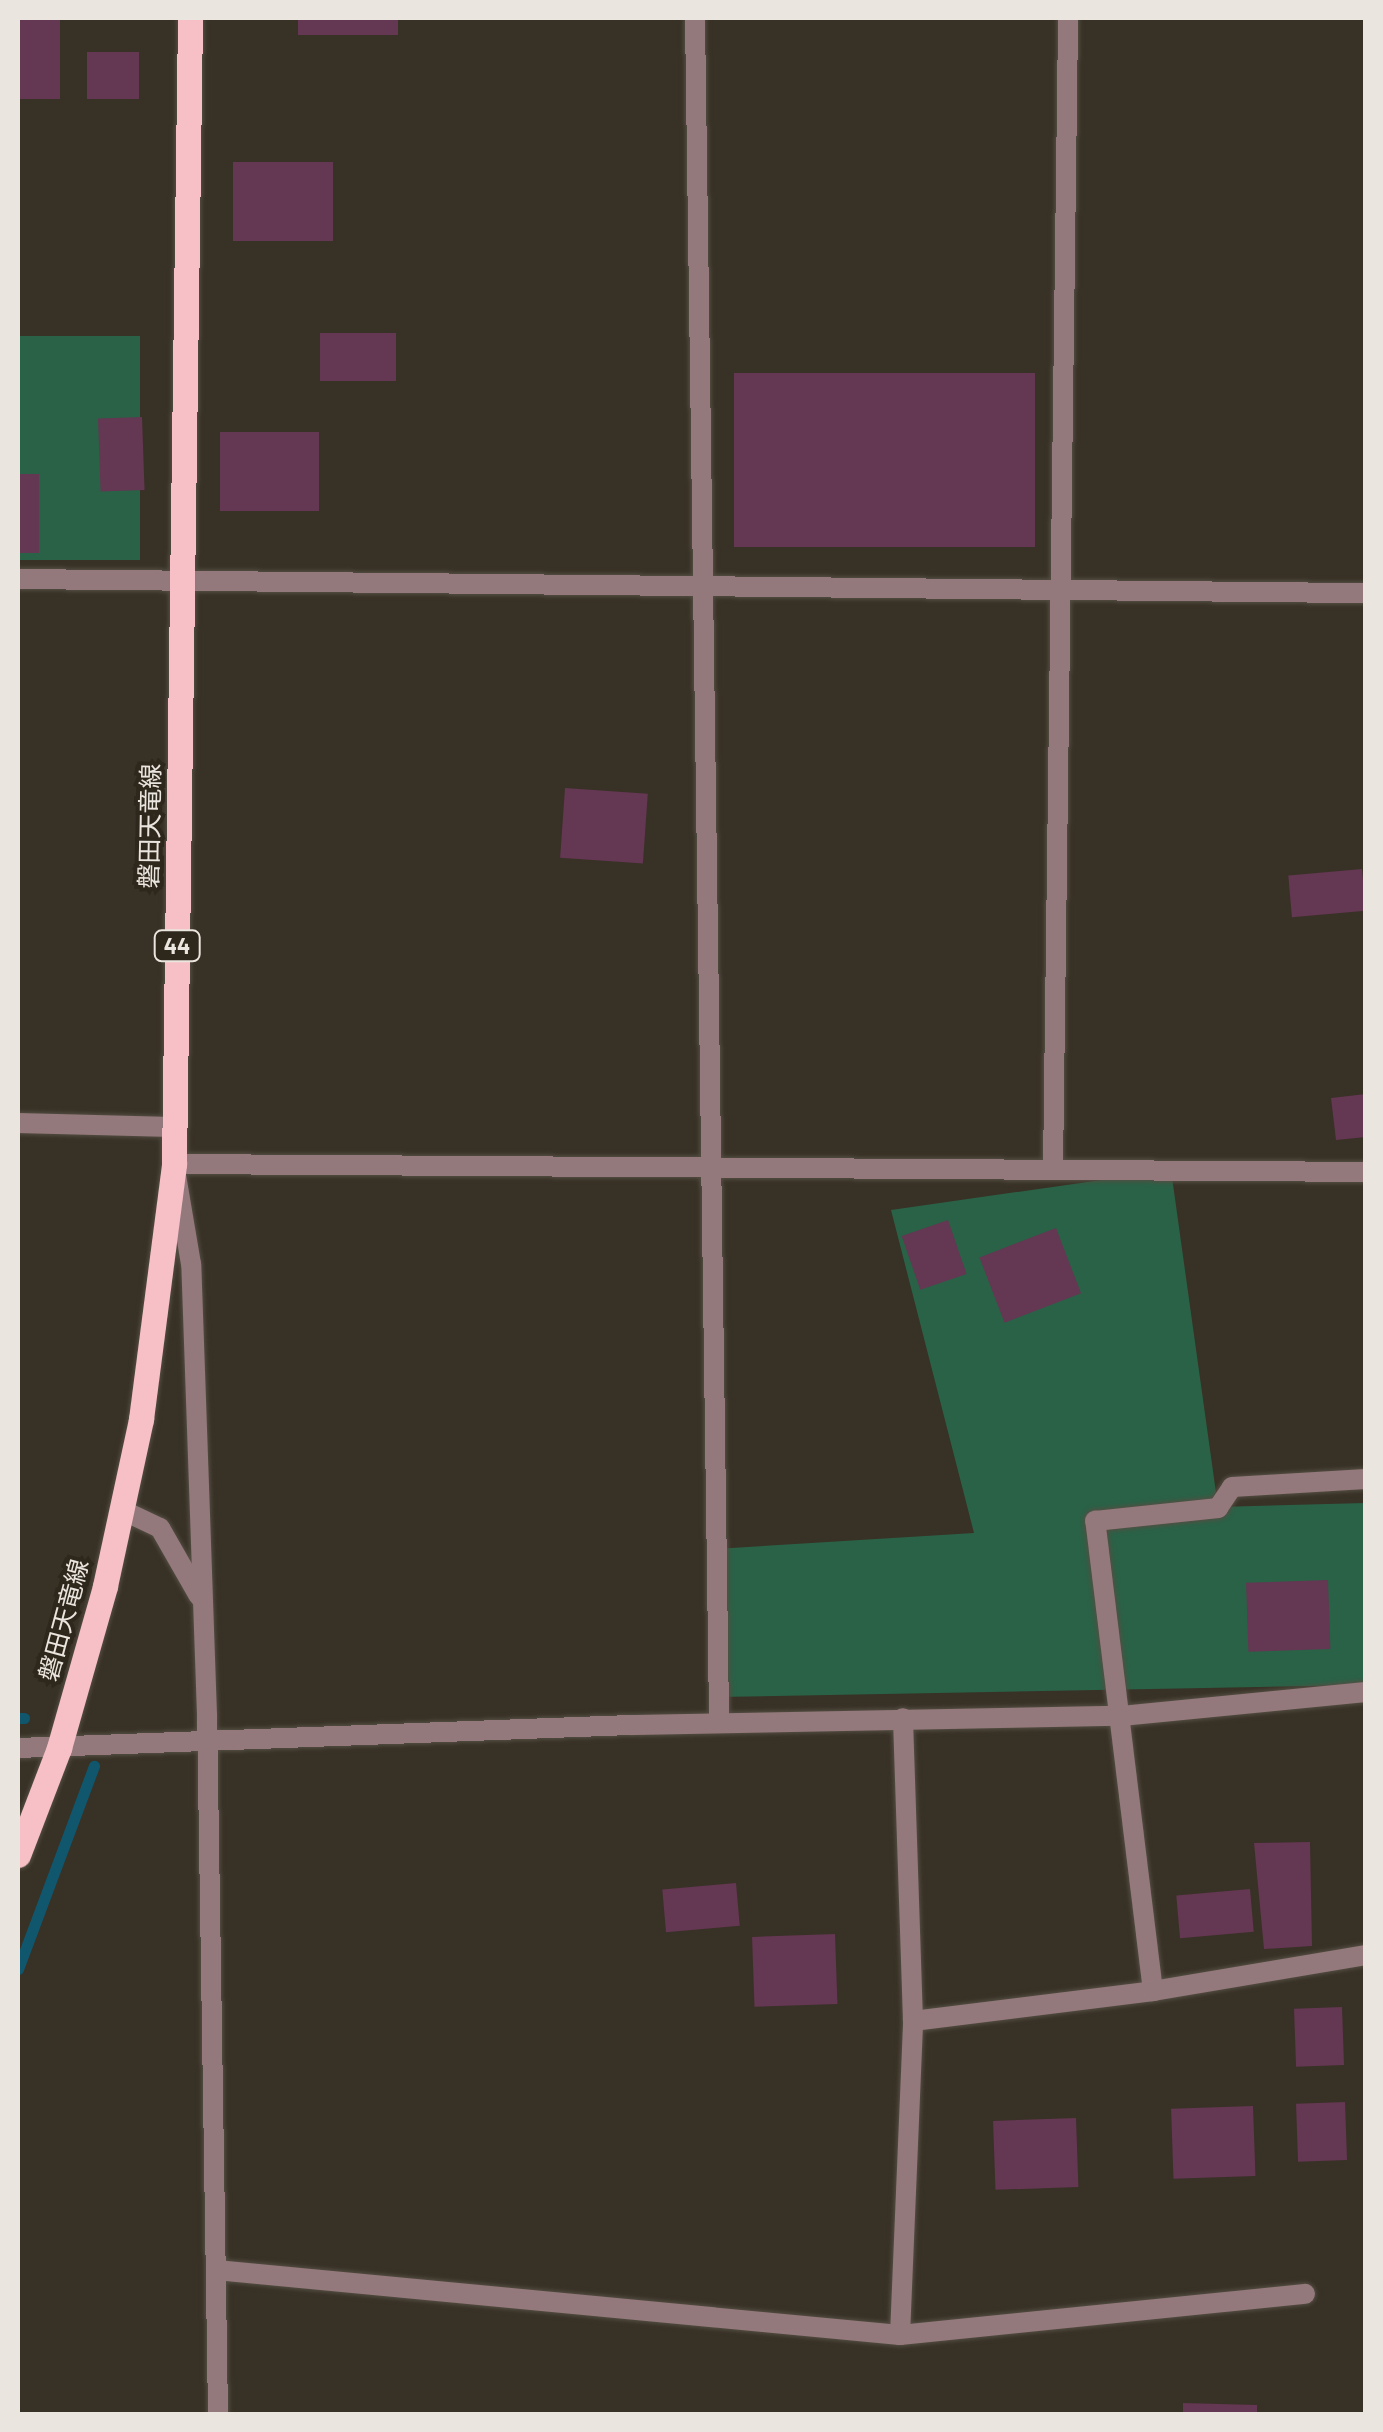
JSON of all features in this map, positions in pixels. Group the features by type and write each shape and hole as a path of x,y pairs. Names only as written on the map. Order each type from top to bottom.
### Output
{"main road":[{"name":"磐田天竜線","path":"18,1855 59,1748 122,1510 156,1320 174,1164 190,18"}],"street":[{"path":"695,18 706,1165 719,1723"},
{"path":"1053,1169 1068,18"},
{"path":"18,579 1366,593"},
{"path":"18,1123 172,1127"},
{"path":"218,2414 208,1738 192,1264 174,1164 1366,1172"},
{"path":"1153,1992 1095,1521 1218,1508 1232,1487 1366,1479"},
{"path":"122,1510 160,1528 204,1608"},
{"path":"18,1748 208,1738 719,1723 1121,1716 1366,1692"},
{"path":"900,2335 913,2021 903,1718"},
{"path":"913,2021 1153,1992 1366,1954"},
{"path":"216,2270 900,2335 1305,2294"}],"green space":[{"path":"18,336 140,336 140,560 18,560"},
{"path":"1171,1170 1218,1507 1365,1503 1365,1685 718,1697 715,1549 974,1533 891,1210"}],"building":[{"path":"298,18 398,18 398,35 298,35"},
{"path":"18,20 60,20 60,99 18,99"},
{"path":"87,52 139,52 139,99 87,99"},
{"path":"233,162 333,162 333,241 233,241"},
{"path":"320,333 396,333 396,381 320,381"},
{"path":"734,373 1035,373 1035,547 734,547"},
{"path":"142,417 145,490 101,491 98,419"},
{"path":"220,432 319,432 319,511 220,511"},
{"path":"18,474 39,474 39,553 18,553"},
{"path":"565,788 648,794 643,864 560,858"},
{"path":"1362,869 1366,911 1292,917 1288,875"},
{"path":"1366,1094 1366,1137 1336,1140 1331,1098"},
{"path":"948,1220 967,1274 920,1290 902,1236"},
{"path":"1056,1228 1081,1293 1005,1323 979,1257"},
{"path":"1328,1580 1330,1649 1248,1652 1246,1583"},
{"path":"1310,1842 1312,1946 1264,1949 1254,1843"},
{"path":"736,1883 740,1926 666,1932 662,1889"},
{"path":"1250,1889 1254,1932 1180,1938 1176,1895"},
{"path":"835,1934 837,2004 754,2007 752,1937"},
{"path":"1342,2007 1344,2065 1296,2067 1294,2009"},
{"path":"1345,2102 1347,2160 1298,2162 1296,2104"},
{"path":"1253,2106 1255,2176 1173,2179 1171,2109"},
{"path":"1076,2118 1078,2187 995,2190 993,2121"},
{"path":"1183,2403 1257,2405 1257,2414 1183,2414"}],"waterway":[{"path":"18,1718 24,1718"},
{"path":"18,1969 94,1766"}]}
